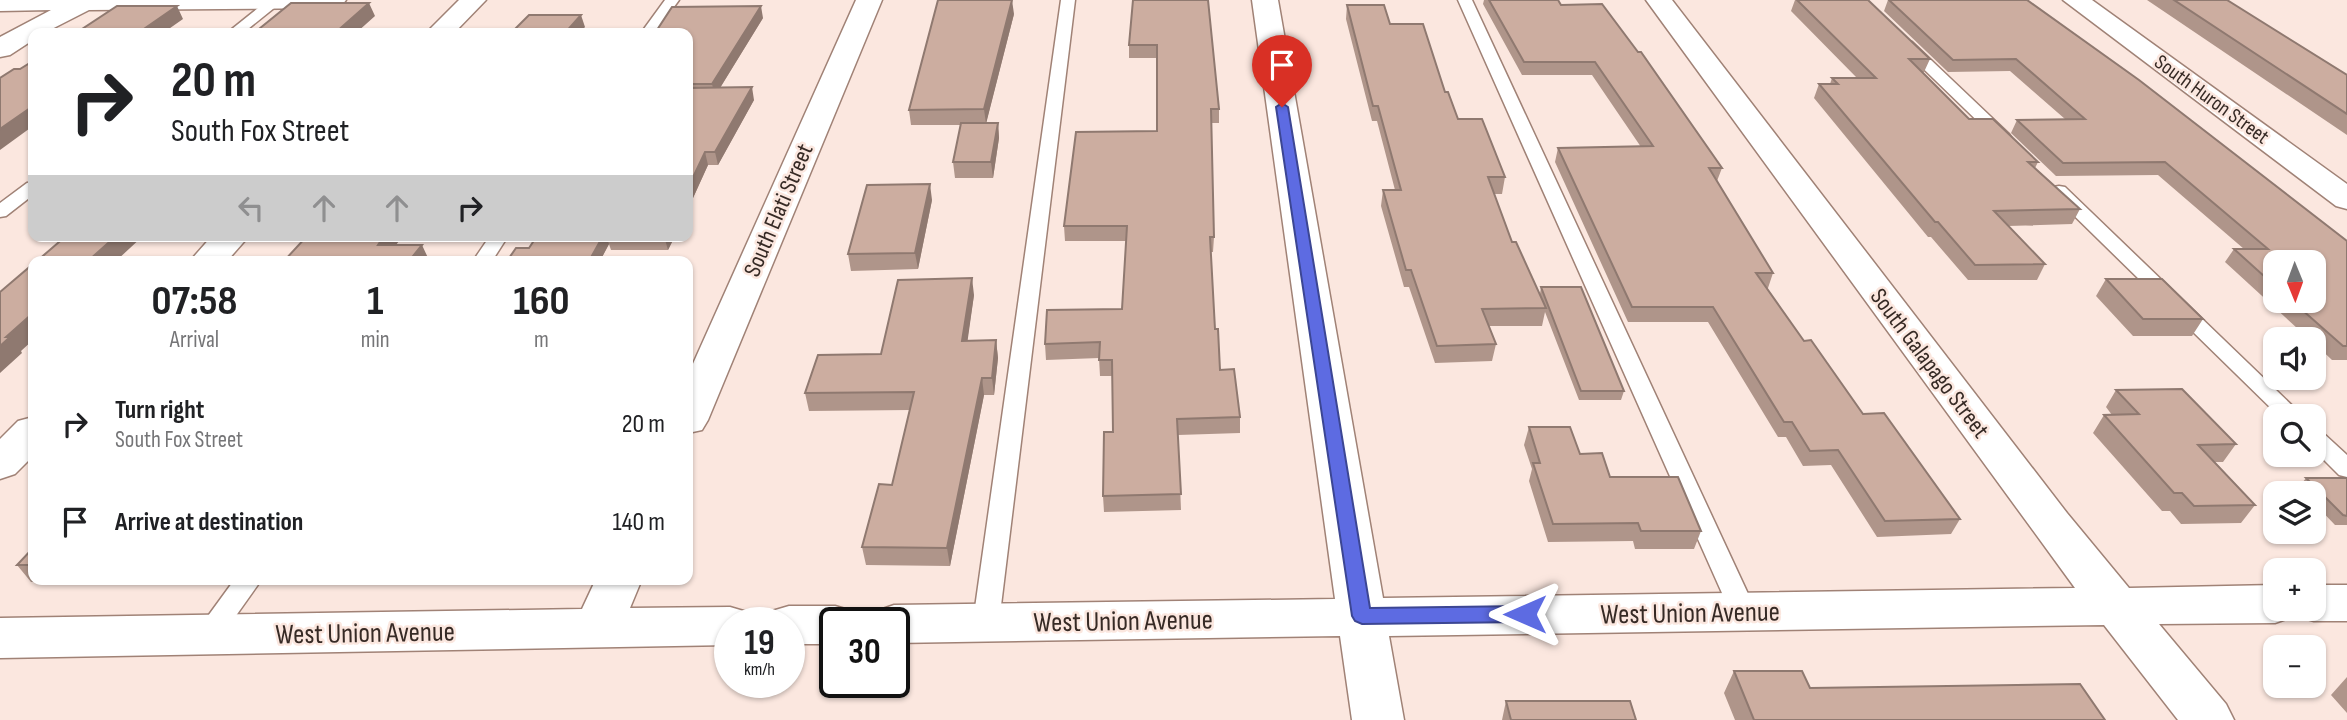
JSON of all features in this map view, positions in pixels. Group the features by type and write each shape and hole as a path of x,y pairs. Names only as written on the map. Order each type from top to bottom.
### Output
{"street":[{"path":"0,3 333,0"},
{"path":"444,28 473,0"},
{"name":"South Elati Street","path":"693,408 869,0"},
{"path":"1265,0 1378,720"},
{"name":"South Galapago Street","path":"1659,0 2050,525 2208,720"},
{"name":"South Huron Street","path":"2076,0 2347,199"},
{"path":"35,28 91,1"},
{"path":"0,49 28,32"},
{"path":"212,256 226,242"},
{"path":"0,464 28,436"},
{"path":"598,628 616,585"},
{"path":"2326,603 2347,603"},
{"name":"West Union Avenue","path":"910,624 2263,604"},
{"name":"West Union Avenue","path":"0,638 714,626"}],"lane":[{"path":"652,28 672,0"},
{"path":"986,622 1068,0"},
{"path":"1465,0 1743,611"},
{"path":"241,28 277,1"},
{"path":"1891,29 2011,145"},
{"path":"2041,174 2280,404"},
{"path":"0,212 28,191"},
{"path":"2326,449 2347,469"},
{"path":"209,634 245,585"}],"building":[{"path":"938,0 1012,0 984,109 909,110"},
{"path":"1133,0 1208,0 1219,109 1211,109 1214,237 1210,237 1215,329 1218,329 1220,370 1234,369 1240,417 1177,419 1181,494 1103,496 1104,432 1113,432 1112,360 1099,360 1100,342 1045,344 1047,310 1122,309 1127,226 1064,226 1076,132 1157,131 1157,45 1129,45"},
{"path":"1489,0 1558,0 1561,5 1602,4 1638,52 1641,52 1722,168 1709,168 1773,273 1756,273 1804,341 1811,340 1863,414 1884,413 1960,519 1885,521 1838,450 1810,451 1792,422 1784,422 1713,307 1632,307 1558,148 1653,146 1595,62 1524,62"},
{"path":"1797,0 1868,0 1930,59 1909,59 1969,119 1993,119 2038,162 2028,162 2080,209 1994,211 2045,264 1975,265 1938,222 1935,222 1819,84 1838,84 1832,78 1876,78"},
{"path":"1889,0 2027,0 2139,80 2347,241 2347,346 2343,346 2326,331 2326,327 2321,327 2306,313 2326,313 2326,250 2263,250 2263,275 2234,249 2268,249 2165,162 2063,163 2017,120 2085,119 2016,59 1953,60"},
{"path":"2174,0 2227,0 2347,75 2347,114"},
{"path":"291,3 369,3 341,28 260,28"},
{"path":"1347,5 1384,5 1390,24 1423,24 1445,92 1448,92 1458,119 1482,119 1505,177 1488,177 1512,242 1516,242 1546,308 1482,309 1496,344 1437,346 1411,270 1406,270 1383,190 1401,190 1378,106 1373,106"},
{"path":"117,6 177,6 145,28 84,28"},
{"path":"761,6 712,84 693,84 693,28 658,28 672,7"},
{"path":"529,15 581,15 569,28 516,28"},
{"path":"28,64 28,109 0,129 0,78 14,69"},
{"path":"752,87 715,152 705,152 693,177 693,88"},
{"path":"961,123 998,123 991,162 953,162"},
{"path":"930,184 915,253 848,254 867,185"},
{"path":"59,242 109,242 94,256 43,256"},
{"path":"301,242 422,245 413,256 289,256"},
{"path":"533,242 600,242 592,256 510,256 516,248 529,248"},
{"path":"28,268 28,317 0,346 0,292"},
{"path":"972,278 962,341 996,340 992,378 982,378 947,548 862,547 879,484 892,485 914,392 805,393 818,355 881,354 898,280"},
{"path":"2106,279 2162,279 2203,319 2143,319"},
{"path":"1541,287 1581,287 1624,391 1581,391"},
{"path":"2182,389 2236,444 2198,445 2255,505 2194,506 2182,493 2174,493 2104,415 2139,414 2116,390"},
{"path":"1529,427 1570,427 1580,454 1602,453 1610,477 1678,477 1701,531 1641,531 1638,523 1553,524 1533,463 1540,463"},
{"path":"2306,478 2347,478 2347,516 2326,498 2326,481 2309,481"},
{"path":"28,553 28,565 17,565"},
{"path":"1734,671 1802,671 1810,688 2080,684 2105,720 1754,720"},
{"path":"1506,701 1630,701 1636,720 1511,720"}],"route":[{"path":"1282,107 1362,616 1525,614"}]}
